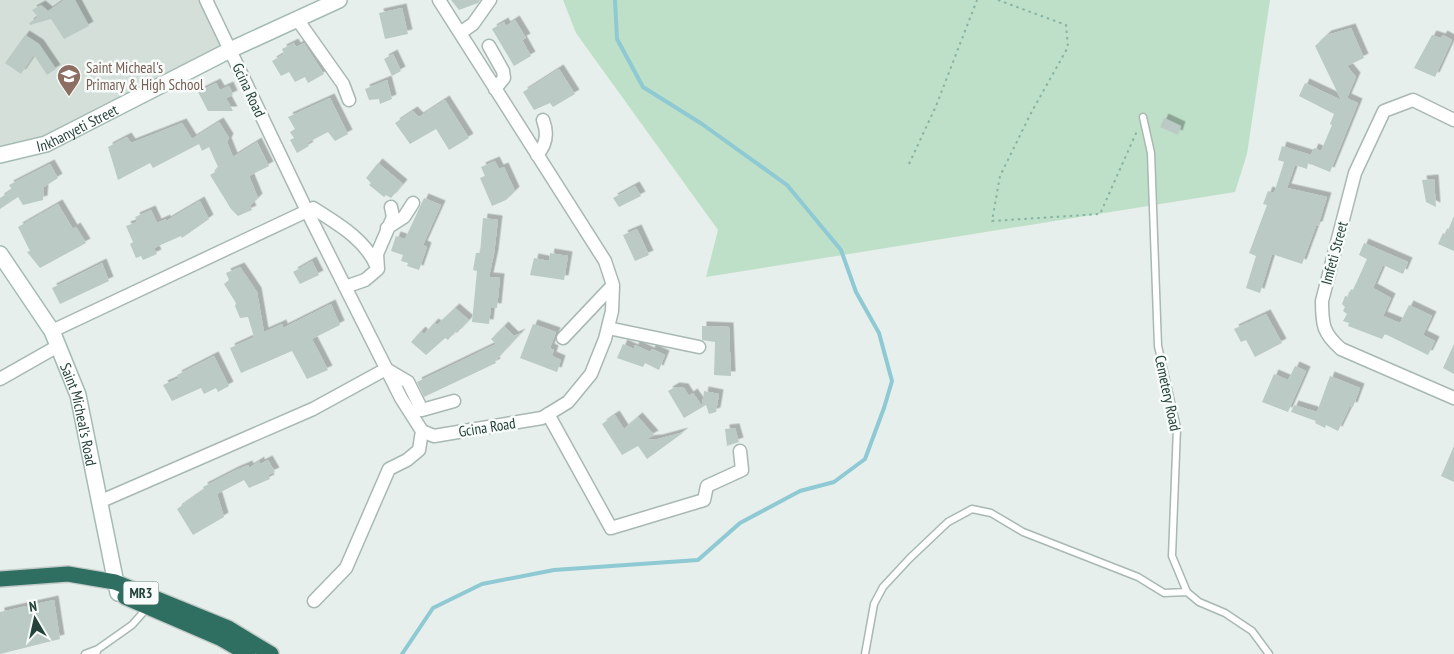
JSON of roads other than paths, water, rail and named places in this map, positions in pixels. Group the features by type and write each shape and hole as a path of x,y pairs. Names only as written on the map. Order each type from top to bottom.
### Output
{"highway":[{"name":"MR3","path":"0,579 68,574 117,588 228,628 271,654"},
{"name":"MR3","path":"0,588 66,584 117,588 148,607 220,638 248,654"}],"street":[{"name":"Gcina Road","path":"206,0 401,398 422,431 434,436 542,418 568,402 592,374 608,328 613,285 605,261 439,0"},
{"name":"Inkhanyeti Street","path":"0,155 46,144 230,50 339,0"},
{"path":"460,33 473,24 490,0"},
{"path":"297,19 343,84 349,100"},
{"path":"489,46 504,72 504,78 495,89"},
{"name":"Imfeti Street","path":"1454,120 1413,100 1384,111 1355,173 1322,301 1322,320 1326,336 1341,349 1454,398"},
{"path":"537,155 544,147 546,136 543,120"},
{"path":"387,228 404,217 413,203"},
{"path":"378,269 377,254 392,217 391,207"},
{"path":"52,331 310,210 340,224 371,252 378,269"},
{"name":"Saint Micheal's Road","path":"0,254 52,331 78,395 117,588"},
{"path":"345,287 365,280 378,269"},
{"path":"563,338 613,285"},
{"path":"608,328 699,347"},
{"path":"0,379 58,346"},
{"path":"99,502 314,408 386,368 408,382 422,410 454,401"},
{"path":"548,414 611,528 704,500 706,486 742,470 740,451"},
{"path":"314,601 346,568 389,469 407,460 419,450 422,431"}],"lane":[{"name":"Cemetery Road","path":"1143,117 1151,153 1158,346 1177,428 1172,556 1187,592"},
{"path":"865,654 874,604 883,587 948,522 972,509 991,512 1023,532 1138,577 1164,593 1187,592 1199,602 1225,613 1252,631 1269,654"},
{"path":"85,654 97,651 132,625 148,607"}],"waterway":[{"path":"402,654 433,608 482,584 554,570 698,560 740,523 800,491 834,482 865,459 884,408 892,381 879,333 856,292 841,250 787,185 702,124 643,87 617,39 615,0"}],"place":[{"name":"Saint Micheal's Primary & High School","path":"69,97"}]}
